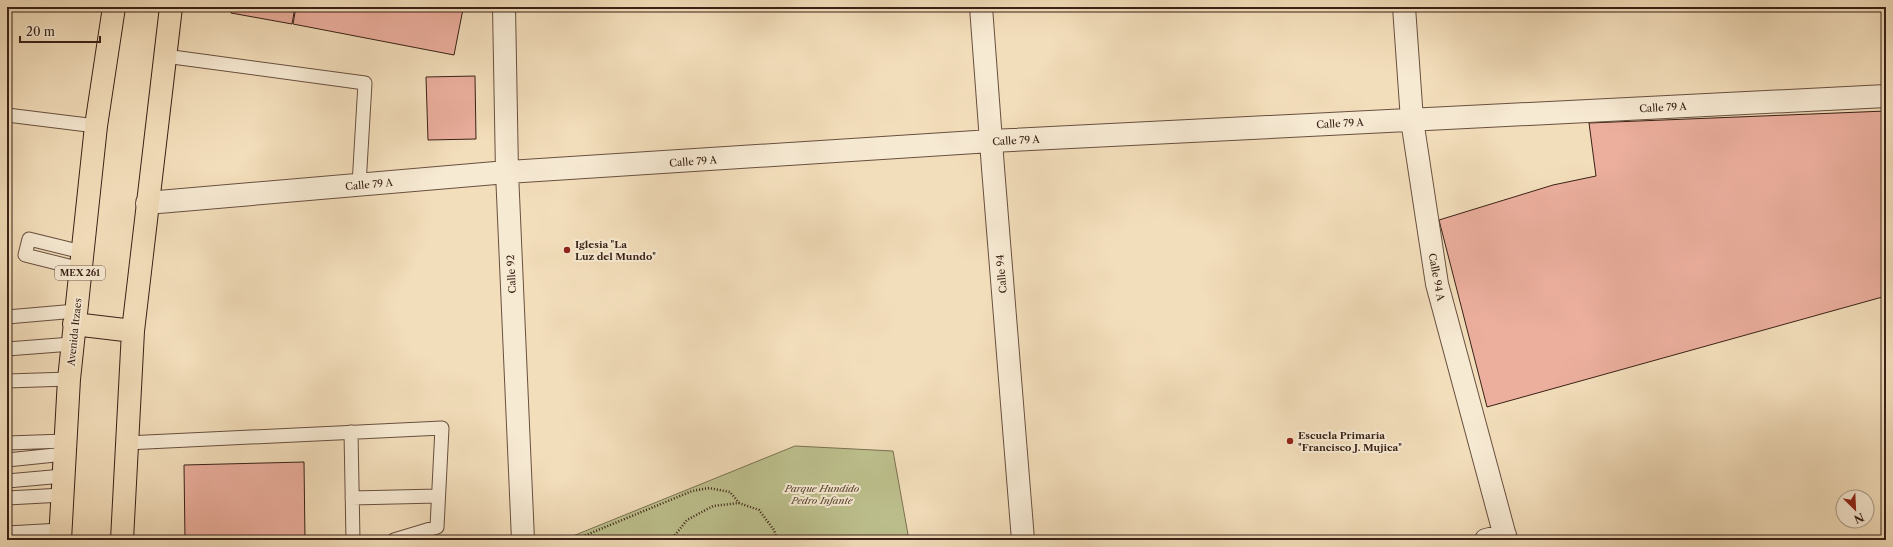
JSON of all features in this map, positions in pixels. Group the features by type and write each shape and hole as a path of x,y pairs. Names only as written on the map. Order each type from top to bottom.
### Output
{"main road":[{"name":"Avenida Itzaes","path":"60,535 69,379 74,326 96,126 114,7"},
{"path":"122,540 133,331 171,7"},
{"path":"74,326 133,331"}],"street":[{"name":"Calle 92","path":"504,7 507,172 523,540"},
{"name":"Calle 94","path":"981,7 1023,540"},
{"name":"Calle 94 A","path":"1404,7 1412,120 1437,284 1499,538"},
{"name":"Calle 79 A","path":"147,202 507,172 991,141 1886,96"}],"lane":[{"path":"165,56 365,82 359,185"},
{"path":"7,115 96,126"},
{"path":"7,317 74,326"},
{"path":"7,349 74,326"},
{"path":"7,381 69,379"},
{"path":"126,443 442,428 437,527 394,540"},
{"path":"350,432 353,540"},
{"path":"7,444 65,448"},
{"path":"7,460 65,448"},
{"path":"7,481 63,486"},
{"path":"7,498 63,486"},
{"path":"352,498 438,496"},
{"path":"7,533 60,535"}],"path":[{"path":"574,540 692,492 709,488 730,492 739,503"},
{"path":"671,540 687,520 714,506 739,503 759,510 774,530 777,540"}],"green space":[{"name":"Parque Hundido Pedro Infante","path":"795,446 893,451 909,540 563,540"}],"building":[{"path":"232,7 295,7 292,24 231,13"},
{"path":"296,7 453,7 463,9 454,55 293,24"},
{"path":"475,76 476,139 428,140 426,77"},
{"path":"1886,111 1886,296 1487,407 1439,220 1553,185 1596,176 1589,123"},
{"path":"304,462 305,540 185,540 184,465"}],"place":[{"name":"Iglesia \"La Luz del Mundo\"","path":"567,250"},
{"name":"Escuela Primaria \"Francisco J. Mujica\"","path":"1290,441"}]}
